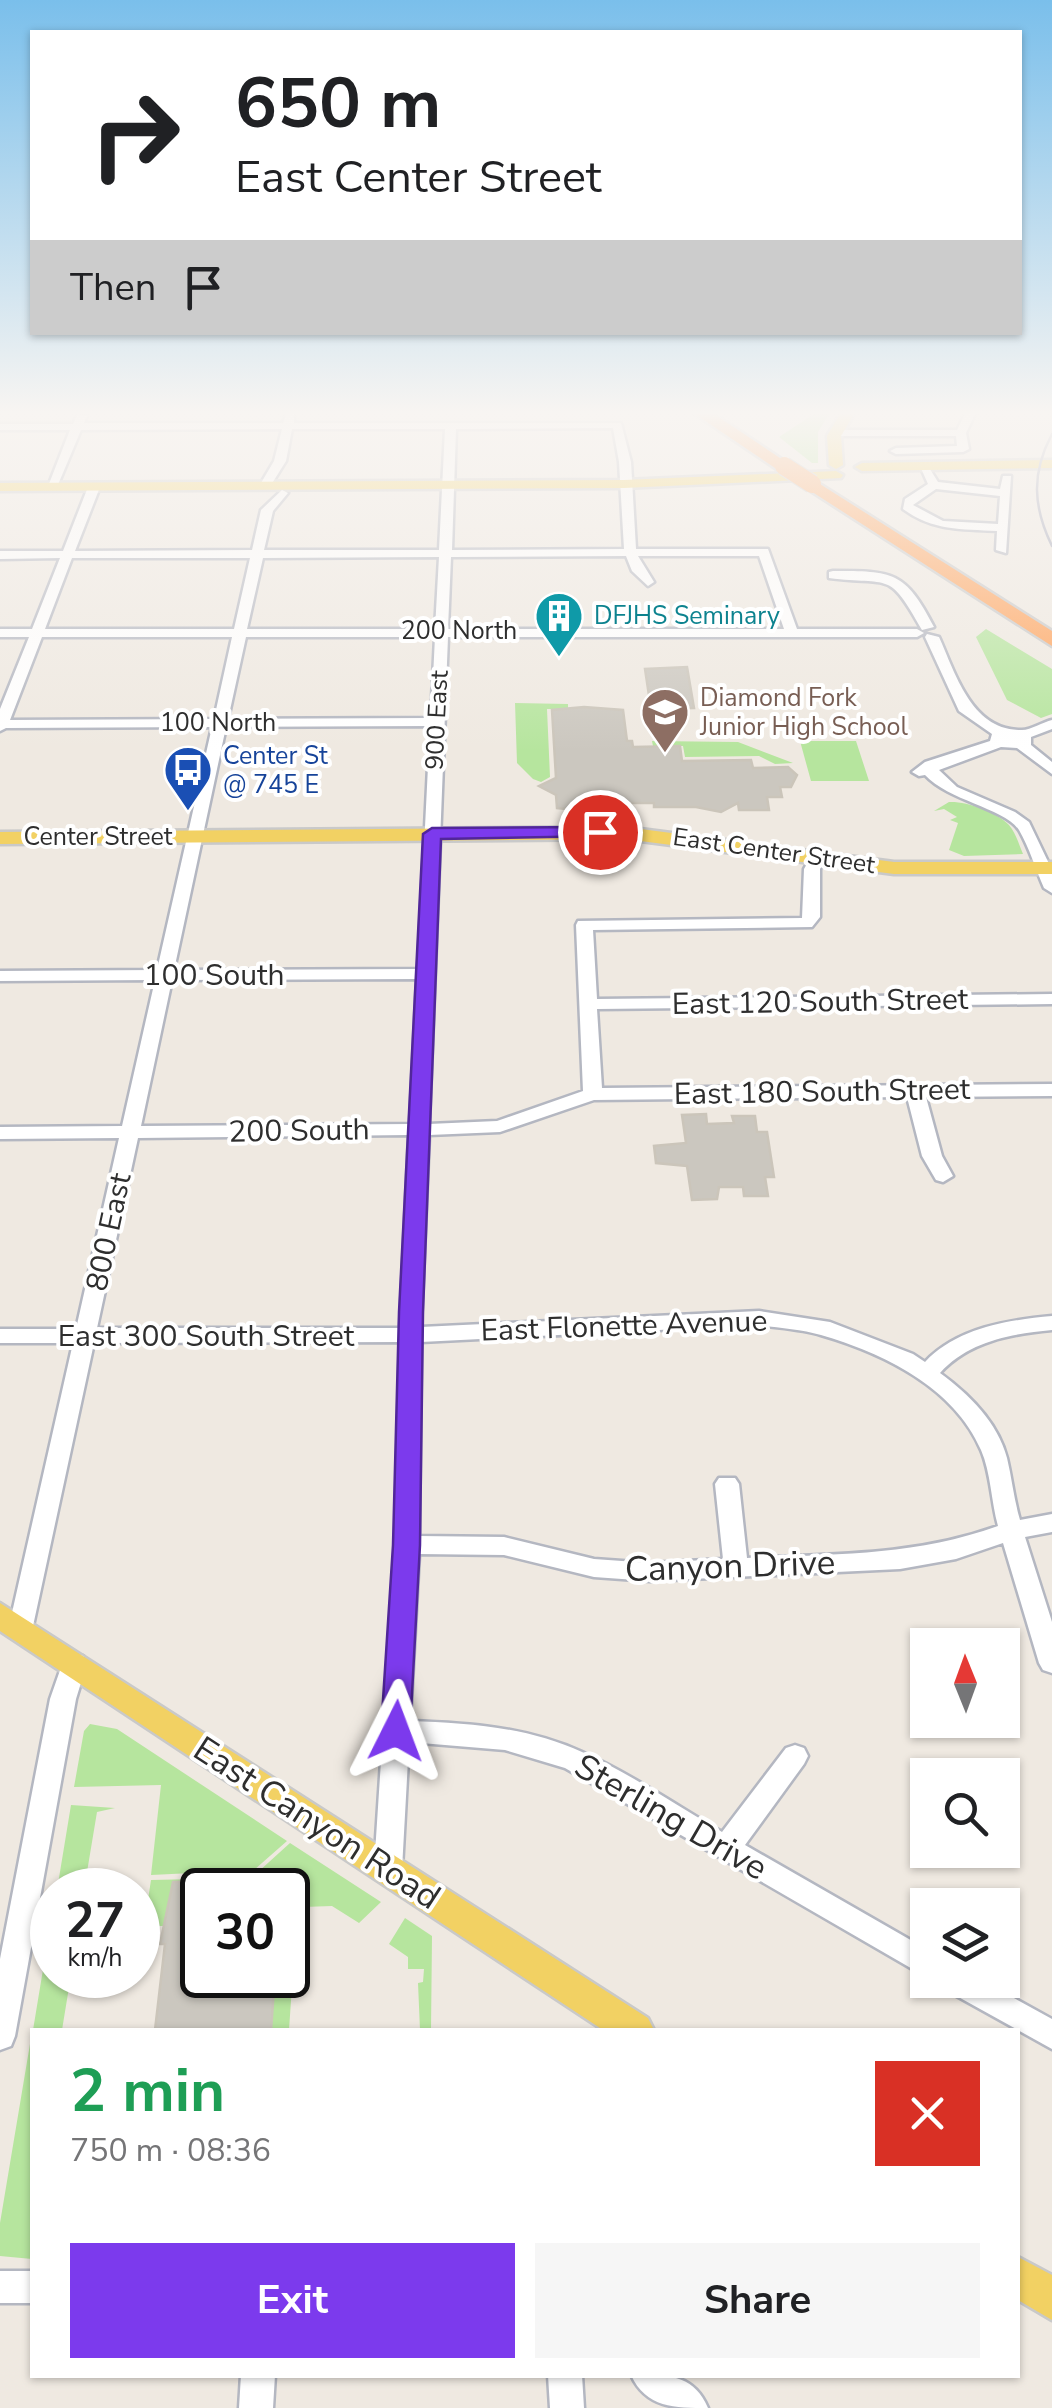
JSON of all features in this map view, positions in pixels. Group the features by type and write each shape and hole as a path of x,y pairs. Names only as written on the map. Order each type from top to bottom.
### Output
{"highway":[{"path":"878,526 1052,640"}],"main road":[{"name":"East Center Street","path":"196,837 625,833 930,870 1049,875"},
{"name":"Center Street","path":"0,838 196,837"},
{"name":"East Canyon Road","path":"10,1620 632,2028"},
{"path":"1020,2278 1052,2299"}],"street":[{"path":"0,725 78,526"},
{"name":"800 East","path":"10,1620 86,1337 264,526"},
{"name":"900 East","path":"388,1869 406,1545 447,526"},
{"path":"629,526 640,576 648,582"},
{"path":"936,526 1002,528 1002,550"},
{"path":"0,555 764,552 792,634"},
{"path":"833,575 884,575 912,592 925,629 964,708 1001,738"},
{"name":"200 North","path":"0,633 441,630 792,634 925,629"},
{"name":"100 North","path":"0,725 436,722"},
{"path":"1049,875 1029,832 1018,819 952,790 939,789 918,776 930,765 1001,738 1022,740 1052,724"},
{"path":"1022,740 1052,770"},
{"path":"593,1094 584,926 810,922 812,869 818,858"},
{"name":"100 South","path":"0,976 428,974"},
{"name":"East 120 South Street","path":"588,1004 1052,999"},
{"name":"East 180 South Street","path":"593,1094 1052,1090"},
{"path":"915,1092 932,1156 943,1176"},
{"name":"200 South","path":"0,1134 498,1127 593,1094"},
{"name":"East Flonette Avenue","path":"412,1335 783,1319 877,1346 928,1373 968,1410 990,1442 1052,1663"},
{"path":"928,1373 950,1350 970,1340 1052,1323"},
{"name":"East 300 South Street","path":"0,1336 412,1335"},
{"path":"727,1484 736,1566"},
{"name":"Canyon Drive","path":"406,1545 504,1546 610,1570 650,1572 900,1560 956,1550 1012,1530 1052,1523"},
{"path":"0,2036 59,1718 74,1663"},
{"name":"Sterling Drive","path":"396,1731 467,1731 540,1746 590,1768 910,1954"},
{"path":"728,1847 794,1756"},
{"path":"986,1998 1052,2035"},
{"path":"0,2287 30,2287"},
{"path":"256,2408 258,2378"},
{"path":"565,2378 566,2408"},
{"path":"652,2378 692,2408"}],"green space":[{"path":"986,629 1052,669 1052,714 1041,718 1007,700 976,637"},
{"path":"515,703 568,704 568,709 547,709 550,777 541,782 517,763"},
{"path":"652,741 738,742 793,763 775,764 759,756 685,757 683,746 653,746"},
{"path":"800,741 856,741 869,781 811,781"},
{"path":"949,802 981,808 1004,820 1023,854 964,856 949,850 958,823 950,820 957,817 944,809 934,811"},
{"path":"90,1724 117,1729 287,1841 256,1868 180,1868 180,1874 160,1875 160,1868 152,1868 161,1785 74,1787 84,1731"},
{"path":"71,1805 115,1808 97,1812 88,1868 61,1868"},
{"path":"290,1843 381,1902 359,1923 332,1906 310,1907 310,1868 262,1868"},
{"path":"180,1879 173,1882 168,1921 163,1926 160,1926 160,1880"},
{"path":"405,1918 432,1936 431,2028 420,2028 418,1983 423,1982 424,1969 408,1969 408,1957 389,1944"},
{"path":"38,1998 67,1998 62,2028 33,2028"},
{"path":"273,1998 291,1998 289,2028 271,2028"},
{"path":"30,2044 30,2259 0,2256 0,2223"}],"building":[{"name":"Diamond Fork Junior High School","path":"687,667 694,708 651,709 645,669"},
{"name":"Diamond Fork Junior High School","path":"552,710 623,710 627,741 632,741 633,747 680,746 682,761 751,760 753,768 788,767 797,775 791,787 780,787 782,797 767,797 769,810 739,810 738,803 721,812 696,807 654,807 654,803 619,803 619,808 599,812 557,808 556,795 539,786 556,778"},
{"path":"706,1114 707,1124 734,1123 732,1116 755,1116 757,1132 767,1132 774,1177 765,1177 768,1196 744,1196 743,1187 719,1187 717,1199 692,1200 687,1166 656,1163 654,1146 686,1143 682,1115"},
{"path":"173,1882 180,1882 180,1998 273,1998 271,2028 155,2028 165,1944 160,1944"}],"railway":[{"path":"1044,526 1052,546"}],"place":[{"name":"DFJHS Seminary","path":"559,658"},
{"name":"Diamond Fork Junior High School","path":"665,754"},
{"name":"Center St @ 745 E","path":"188,812"}],"route":[{"path":"396,1731 432,834 600,832"}]}
